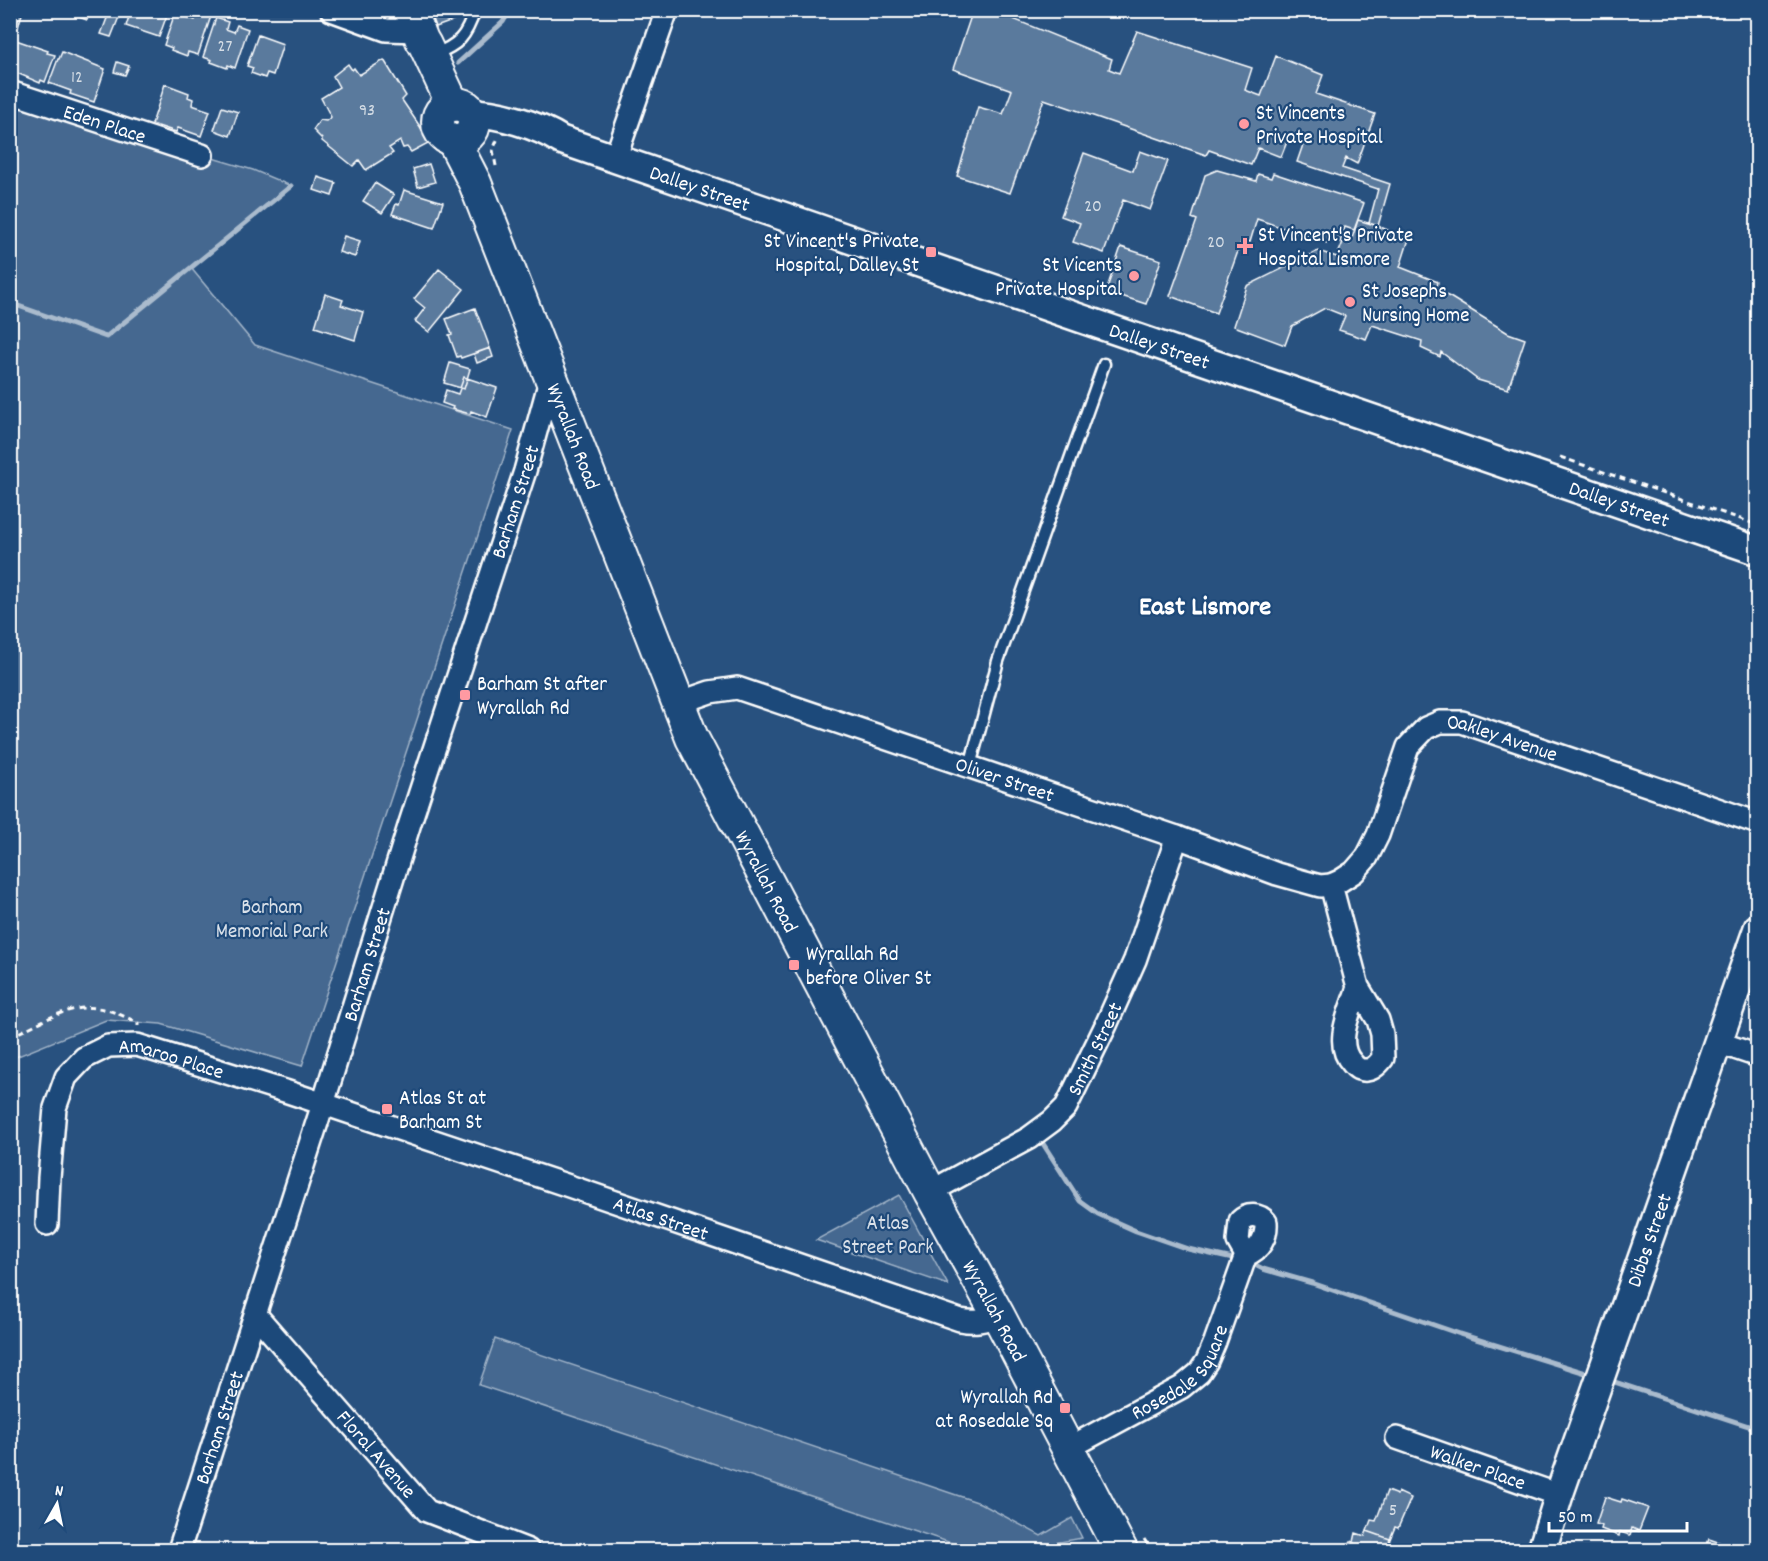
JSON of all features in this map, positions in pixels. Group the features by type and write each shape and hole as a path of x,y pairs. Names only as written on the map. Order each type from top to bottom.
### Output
{"main road":[{"name":"Wyrallah Road","path":"420,35 420,47 425,65 465,124 486,176 551,377 692,738 1067,1449 1132,1545"}],"street":[{"path":"331,10 386,30 420,35"},
{"path":"615,159 667,10"},
{"name":"Eden Place","path":"10,92 202,155"},
{"name":"Dalley Street","path":"465,124 484,113 504,117 615,159 1758,551"},
{"name":"Barham Street","path":"179,1551 256,1315 414,811 525,471 551,377"},
{"name":"Oliver Street","path":"678,703 710,692 737,688 1177,837 1276,874 1320,885 1331,885"},
{"name":"Oakley Avenue","path":"1331,885 1354,872 1367,857 1378,835 1408,747 1426,728 1440,722 1462,722 1758,823"},
{"name":"Smith Street","path":"930,1192 1029,1138 1066,1107 1136,960 1177,837"},
{"path":"1331,885 1358,987"},
{"name":"Dibbs Street","path":"1543,1550 1559,1495 1758,928"},
{"path":"1717,1042 1758,1056"},
{"name":"Amaroo Place","path":"47,1224 55,1108 66,1077 84,1058 108,1046 137,1045 323,1104"},
{"name":"Atlas Street","path":"323,1104 960,1320 982,1322 998,1315"},
{"name":"Rosedale Square","path":"1067,1449 1182,1387 1198,1373 1207,1361 1215,1342 1246,1255"},
{"name":"Floral Avenue","path":"256,1315 427,1511 528,1551"},
{"name":"Walker Place","path":"1396,1438 1559,1495"}],"lane":[{"path":"420,35 449,49 457,44 470,27 475,10"},
{"path":"970,766 998,661 1104,364"}],"path":[{"path":"465,124 493,150 486,176"},
{"path":"10,1037 52,1017 81,1007 106,1010 138,1023 137,1045"},
{"path":"1132,1545 1150,1551"}],"green space":[{"name":"Barham Memorial Park","path":"11,92 253,170 291,186 191,268 255,345 513,430 302,1066 161,1024 106,1020 11,1059"},
{"name":"Atlas Street Park","path":"899,1195 948,1285 816,1240"},
{"path":"495,1339 980,1503 1041,1536 1072,1518 1082,1538 1017,1550 972,1550 479,1385"}],"building":[{"path":"13,10 22,14 18,27 10,24"},
{"path":"73,10 103,10 102,13 97,11 96,16 89,14 87,20 71,14"},
{"path":"131,10 168,12 159,37 126,26"},
{"path":"176,10 188,10 186,17 195,20 198,12 211,16 198,55 188,52 187,56 164,45"},
{"path":"430,10 467,10 469,15 436,27"},
{"name":"St Vincents Private Hospital","path":"973,10 991,10 1112,59 1109,69 1119,73 1137,31 1252,68 1245,90 1261,96 1276,56 1323,75 1316,94 1375,114 1357,164 1346,158 1342,168 1390,184 1378,226 1369,223 1378,189 1297,162 1305,139 1290,134 1281,157 1258,148 1251,165 1209,150 1206,155 1044,99 1010,193 957,176 978,107 1003,114 1012,90 953,69"},
{"path":"109,13 119,17 111,37 101,34"},
{"path":"216,18 228,22 226,29 234,32 237,25 248,29 235,68 228,65 227,68 203,57"},
{"path":"258,35 283,44 273,75 267,73 265,78 251,73 253,68 247,66"},
{"path":"10,38 55,55 45,82 41,80 40,83 10,70"},
{"path":"62,52 105,69 94,102 70,94 71,91 49,83"},
{"path":"384,60 406,96 402,100 421,128 423,126 430,142 411,152 407,147 403,148 400,141 389,148 393,153 366,170 359,160 353,166 322,141 313,130 320,120 326,121 331,117 321,98 339,87 333,76 348,64 359,75"},
{"path":"117,62 129,66 125,75 114,72"},
{"path":"165,84 189,93 188,97 193,99 192,105 210,111 201,136 178,128 176,132 152,124"},
{"path":"222,107 238,112 230,136 214,130"},
{"path":"1140,151 1168,161 1150,210 1123,200 1104,253 1073,242 1080,223 1061,216 1084,153 1133,171"},
{"path":"429,164 435,182 418,187 413,169"},
{"name":"St Vincents Private Hospital","path":"1217,170 1256,181 1258,174 1271,178 1273,173 1364,203 1354,230 1345,227 1340,242 1329,238 1327,243 1257,219 1250,242 1242,240 1216,313 1170,296 1197,220 1192,218 1205,175"},
{"path":"318,177 336,183 332,196 314,190"},
{"path":"375,183 394,195 382,213 363,201"},
{"path":"404,190 443,202 434,228 392,214 396,204 399,205"},
{"name":"St Josephs Nursing Home","path":"1358,220 1409,239 1400,267 1438,282 1436,291 1450,297 1508,333 1525,339 1508,389 1478,380 1441,352 1440,357 1421,348 1422,341 1372,325 1366,339 1339,330 1345,316 1325,308 1292,326 1285,345 1234,326 1247,286 1318,251 1337,257 1343,242 1350,244"},
{"path":"344,236 360,241 355,257 339,252"},
{"name":"St Vicents Private Hospital","path":"1121,247 1161,260 1146,304 1106,291"},
{"path":"439,269 464,289 429,332 415,321 425,308 414,299"},
{"path":"325,294 343,300 341,305 363,312 355,340 315,327"},
{"path":"475,308 490,348 461,358 457,357 446,319"},
{"path":"490,348 493,357 477,363 474,354"},
{"path":"450,363 470,369 464,389 444,383"},
{"path":"464,377 497,388 487,417 471,411 470,414 452,409 453,407 442,403 446,390 458,394"},
{"path":"1387,1491 1397,1495 1398,1492 1411,1498 1398,1528 1395,1527 1390,1539 1367,1531 1371,1520 1376,1521"},
{"path":"1605,1497 1621,1502 1622,1499 1648,1508 1639,1531 1632,1528 1630,1535 1620,1532 1619,1536 1601,1529 1602,1526 1596,1524"},
{"path":"1367,1531 1390,1539 1389,1550 1346,1550 1351,1541 1354,1542 1356,1533 1365,1536"},
{"path":"1709,1539 1742,1550 1705,1550"}],"waterway":[{"path":"458,63 503,22 510,10"},
{"path":"10,303 106,337 291,186"},
{"path":"1040,1139 1080,1201 1098,1214 1136,1231 1188,1249 1233,1259"},
{"path":"1257,1266 1460,1334 1589,1374"},
{"path":"1612,1381 1758,1429"}],"place":[{"name":"St Vincents Private Hospital","path":"1244,124"},
{"name":"St Vincent's Private Hospital Lismore","path":"1245,246"},
{"name":"St Vincent's Private Hospital, Dalley St","path":"931,252"},
{"name":"St Vicents Private Hospital","path":"1134,276"},
{"name":"St Josephs Nursing Home","path":"1350,302"},
{"name":"Barham St after Wyrallah Rd","path":"465,695"},
{"name":"Wyrallah Rd before Oliver St","path":"794,965"},
{"name":"Atlas St at Barham St","path":"387,1109"},
{"name":"Wyrallah Rd at Rosedale Sq","path":"1065,1408"}],"district":[{"name":"East Lismore","path":"1205,605"}]}
